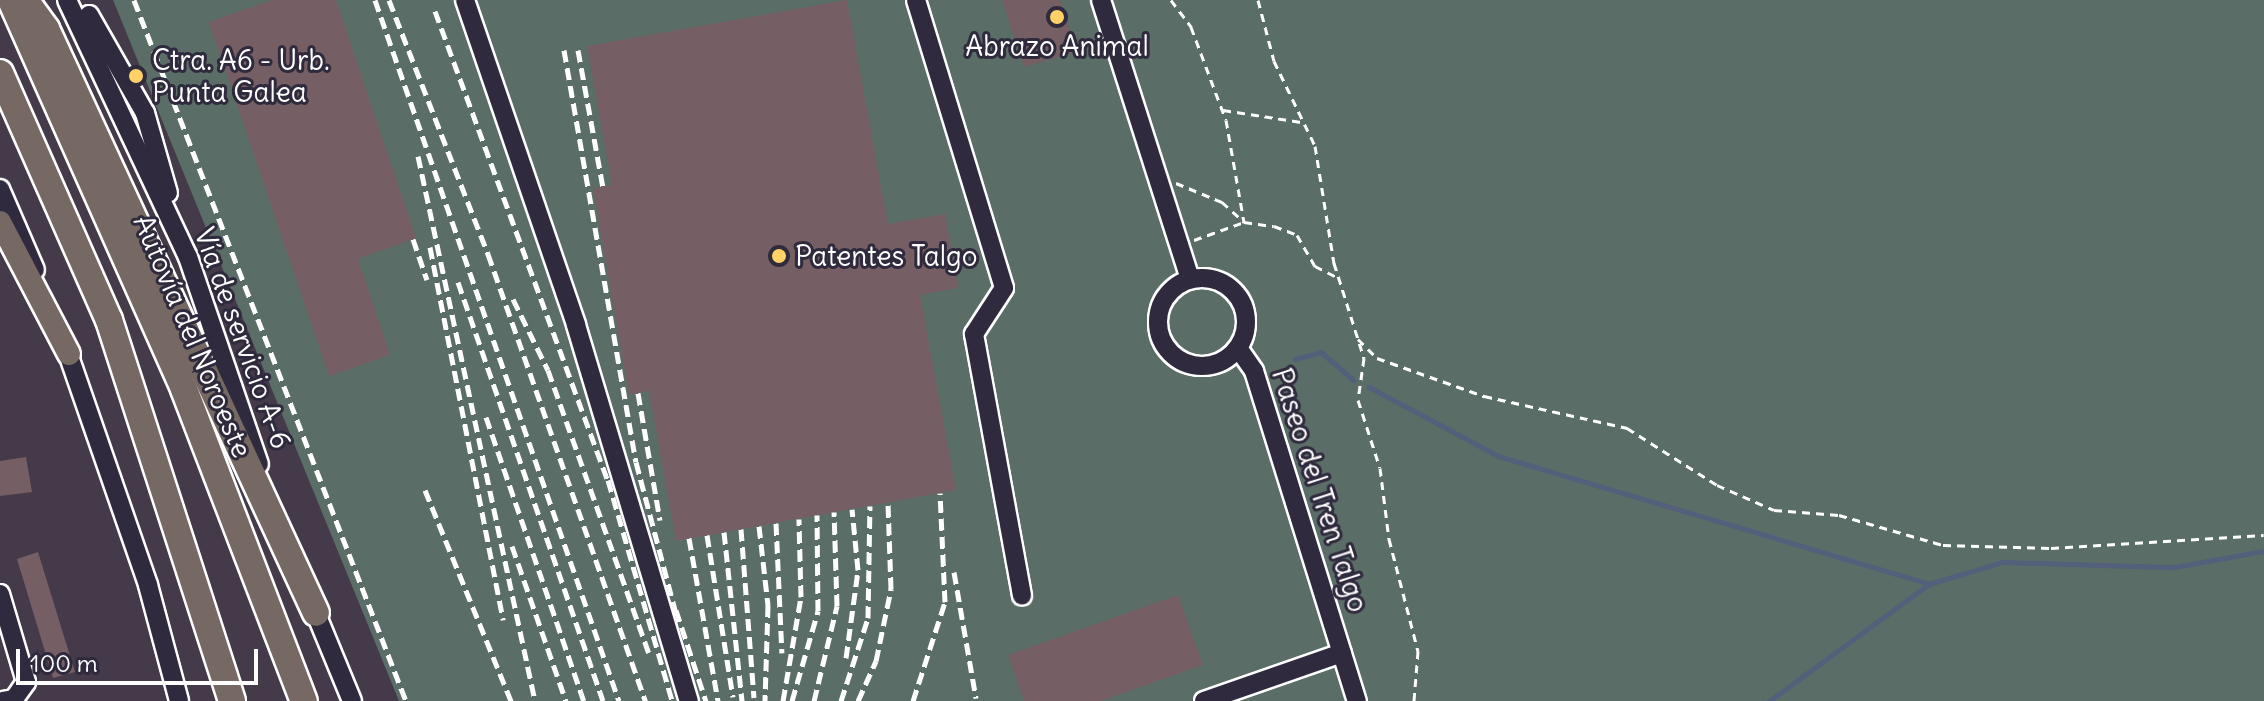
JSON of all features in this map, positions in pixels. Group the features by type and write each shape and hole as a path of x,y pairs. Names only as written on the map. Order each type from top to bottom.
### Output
{"highway":[{"name":"Autovía del Noroeste","path":"11,0 184,389 304,701"},
{"path":"25,0 46,29 316,613"},
{"path":"0,73 109,320 232,701"}],"main road":[{"path":"1,222 69,354"}],"street":[{"name":"Vía de servicio A-6","path":"67,0 188,257 316,613 352,701"},
{"path":"465,0 576,325 689,701"},
{"path":"916,0 1004,288 974,334 1022,596"},
{"path":"1101,0 1190,279"},
{"path":"85,7 161,171 188,257"},
{"path":"0,189 69,354 179,701"},
{"path":"1190,279 1217,280 1239,296 1247,323 1238,348 1202,366 1166,348 1160,307 1190,279"},
{"name":"Paseo del Tren Talgo","path":"1238,348 1254,371 1357,701"},
{"path":"0,594 26,682 11,700"},
{"name":"Paseo del Tren Talgo","path":"1204,701 1342,653"}],"path":[{"path":"1171,0 1191,27 1223,110 1244,222"},
{"path":"1258,0 1274,61 1315,146 1339,278 1358,339 1362,430 1380,468 1389,539 1418,651 1414,701"},
{"path":"1223,110 1303,123"},
{"path":"1157,179 1222,202 1244,222 1297,235 1315,266 1339,278"},
{"path":"1177,241 1244,222"},
{"path":"1358,339 1377,358 1484,396 1627,428 1717,485 1774,510 1839,515 1943,545 2051,548 2264,535"}],"green space":[{"path":"113,0 2264,0 2264,701 399,701"}],"building":[{"path":"272,0 336,0 416,238 358,259 390,355 329,376 209,22"},
{"name":"Patentes Talgo","path":"847,0 888,224 945,214 958,288 920,295 956,490 676,541 649,391 629,395 593,188 612,185 587,46"},
{"path":"1002,0 1060,0 1076,52 1024,67"},
{"path":"26,457 32,492 0,496 0,461"},
{"path":"38,552 75,672 53,678 17,559"},
{"path":"1178,595 1203,665 1101,701 1024,701 1008,655"}],"waterway":[{"path":"1295,359 1321,352 1353,380"},
{"path":"1369,387 1498,456 1929,584 2002,562 2175,567 2264,551"},
{"path":"1769,701 1929,584"}],"railway":[{"path":"134,0 406,701"},
{"path":"375,0 619,701"},
{"path":"389,0 488,254 645,701"},
{"path":"435,11 608,480 672,701"},
{"path":"564,50 636,462 678,621"},
{"path":"578,50 603,187"},
{"path":"418,156 535,701"},
{"path":"413,239 427,280"},
{"path":"430,247 503,620"},
{"path":"458,282 603,701"},
{"path":"513,299 548,370 649,653"},
{"path":"638,393 660,520"},
{"path":"486,417 584,701"},
{"path":"425,490 511,701"},
{"path":"913,701 945,602 940,493"},
{"path":"858,701 876,661 891,589 888,502"},
{"path":"841,701 868,618 870,506"},
{"path":"846,658 858,570 852,509"},
{"path":"814,701 837,606 834,512"},
{"path":"792,701 818,611 817,515"},
{"path":"783,701 801,597 799,519"},
{"path":"776,523 782,653"},
{"path":"759,526 768,605 765,701"},
{"path":"741,529 754,697"},
{"path":"724,532 742,701"},
{"path":"707,535 733,697"},
{"path":"689,538 718,701"},
{"path":"512,546 566,701"},
{"path":"954,572 976,698"},
{"path":"676,610 706,701"}],"place":[{"name":"Abrazo Animal","path":"1057,17"},
{"name":"Ctra. A6 - Urb. Punta Galea","path":"136,76"},
{"name":"Patentes Talgo","path":"779,256"}]}
